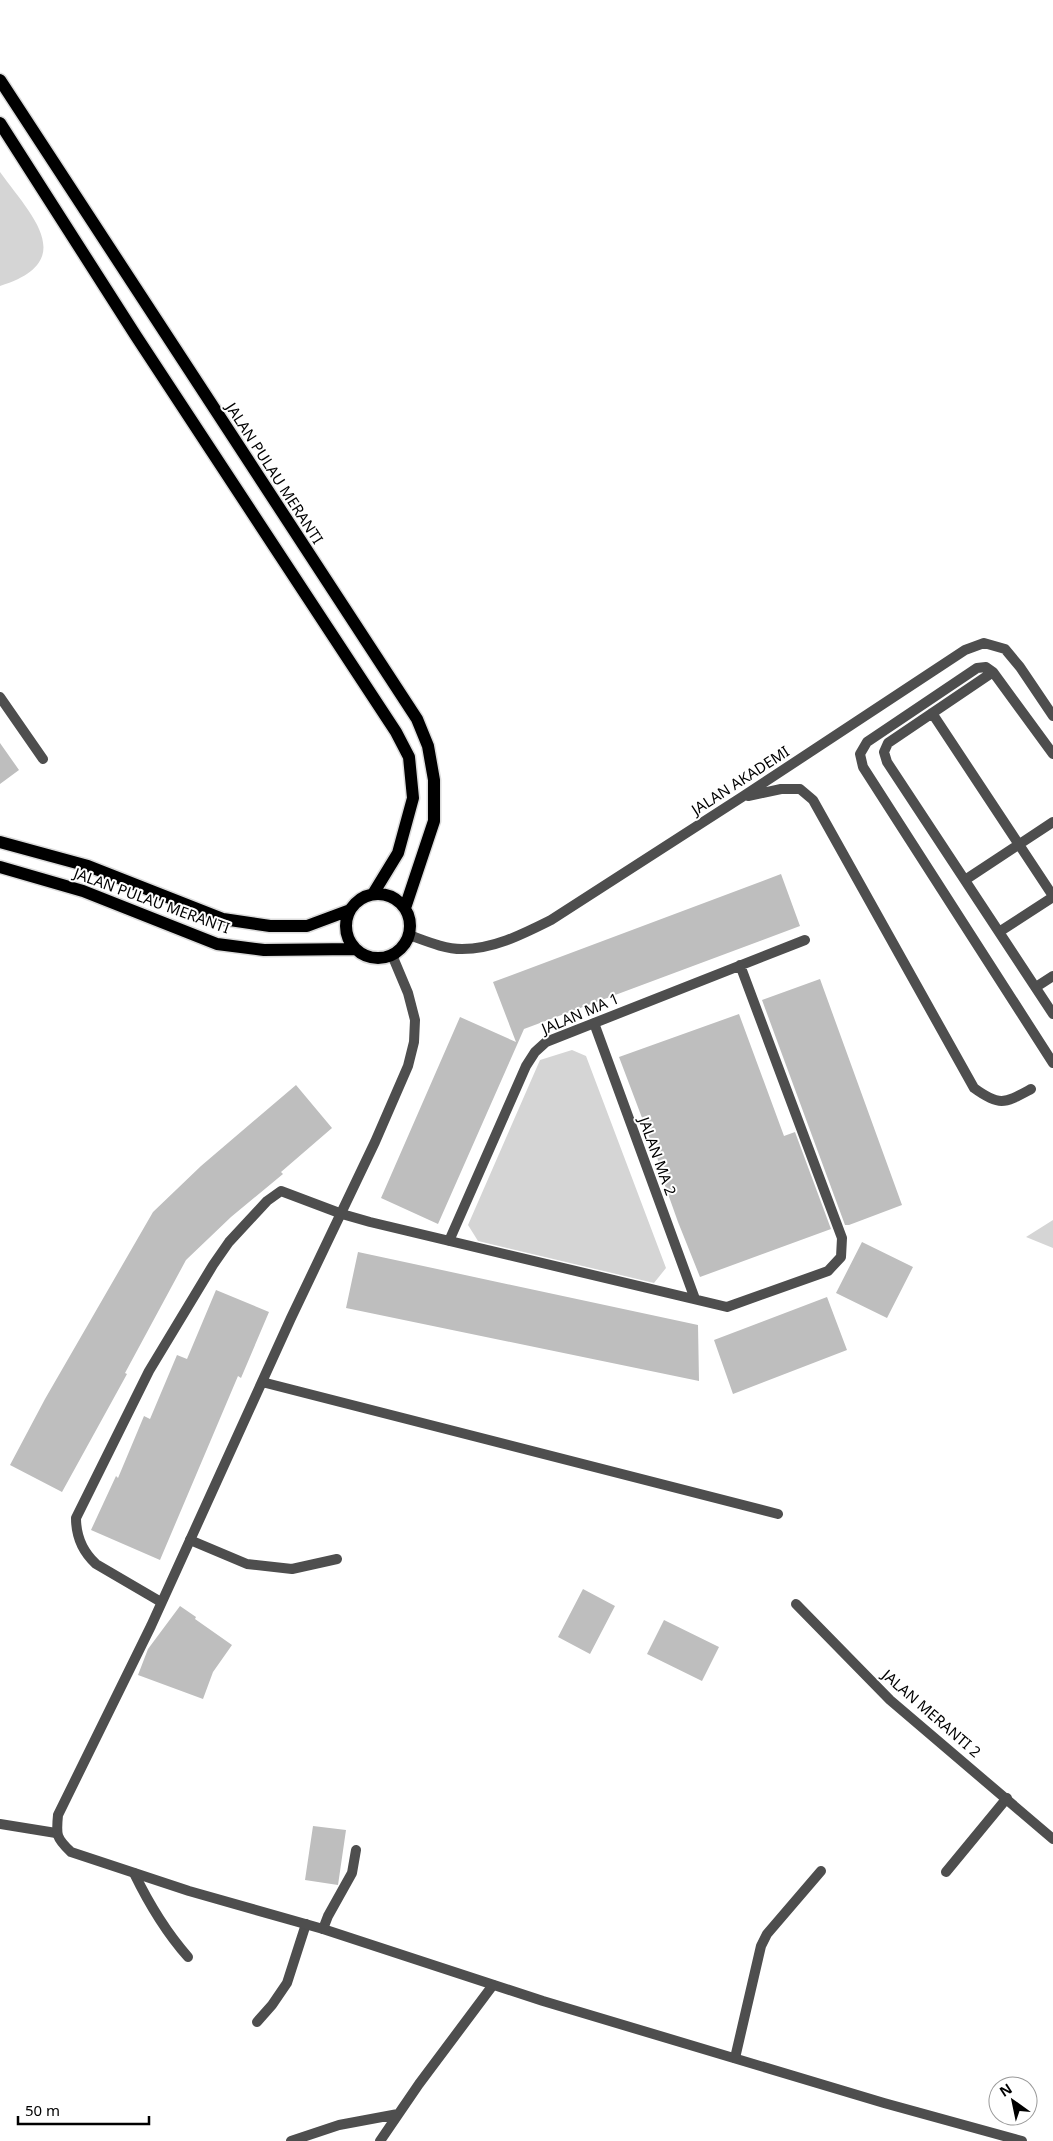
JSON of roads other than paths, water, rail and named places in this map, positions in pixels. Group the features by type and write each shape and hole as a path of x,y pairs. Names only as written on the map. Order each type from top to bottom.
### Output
{"main road":[{"name":"JALAN PULAU MERANTI","path":"0,80 417,719 428,746 434,780 434,821 405,908"},
{"path":"0,124 136,336 396,732 409,757 413,798 398,853 373,894"},
{"name":"JALAN PULAU MERANTI","path":"0,842 88,866 223,919 270,926 306,926 350,910"},
{"name":"JALAN PULAU MERANTI","path":"0,868 83,890 217,944 264,950 355,949"},
{"path":"373,894 391,896 405,908 409,916 409,935 400,950 383,958 363,955 355,949 350,942 346,926 350,910 364,897 373,894"}],"street":[{"name":"JALAN AKADEMI","path":"409,935 437,945 462,949 491,945 520,936 551,920 965,650 984,643 1005,649 1020,667 1053,716"},
{"path":"1053,754 993,672 986,667 977,668 867,742 860,754 863,767 1053,1063"},
{"path":"993,672 888,743 884,752 887,762 1053,1014"},
{"path":"0,697 43,759"},
{"path":"932,713 1053,896 999,932"},
{"path":"742,797 781,789 800,789 813,800 974,1088 990,1099 1008,1102 1031,1089"},
{"path":"965,880 1053,822"},
{"name":"JALAN MA 1","path":"449,1241 526,1066 535,1052 546,1042 805,940"},
{"path":"392,955 408,993 415,1020 414,1042 408,1066 342,1214 262,1382 190,1540 58,1815 56,1833 60,1842 71,1852 134,1873 323,1929 543,2001 884,2103 1022,2141"},
{"path":"161,1602 96,1564 87,1556 76,1532 76,1518 149,1371 228,1242 267,1201 281,1191 342,1214 727,1307 828,1271 841,1257 842,1238 740,965"},
{"path":"1036,988 1053,976"},
{"name":"JALAN MA 2","path":"594,1023 695,1300"},
{"path":"262,1382 778,1514"},
{"path":"190,1540 248,1564 292,1569 337,1559"},
{"name":"JALAN MERANTI 2","path":"796,1604 890,1700 1053,1839"},
{"path":"946,1872 1006,1798"},
{"path":"0,1824 56,1833"},
{"path":"323,1929 328,1916 352,1873 356,1850"},
{"path":"735,2058 761,1946 768,1934 821,1871"},
{"path":"134,1873 151,1908 172,1939 188,1957"},
{"path":"257,2022 272,2005 287,1983 306,1924"},
{"path":"380,2141 493,1984"},
{"path":"291,2141 339,2125 398,2114"}]}
